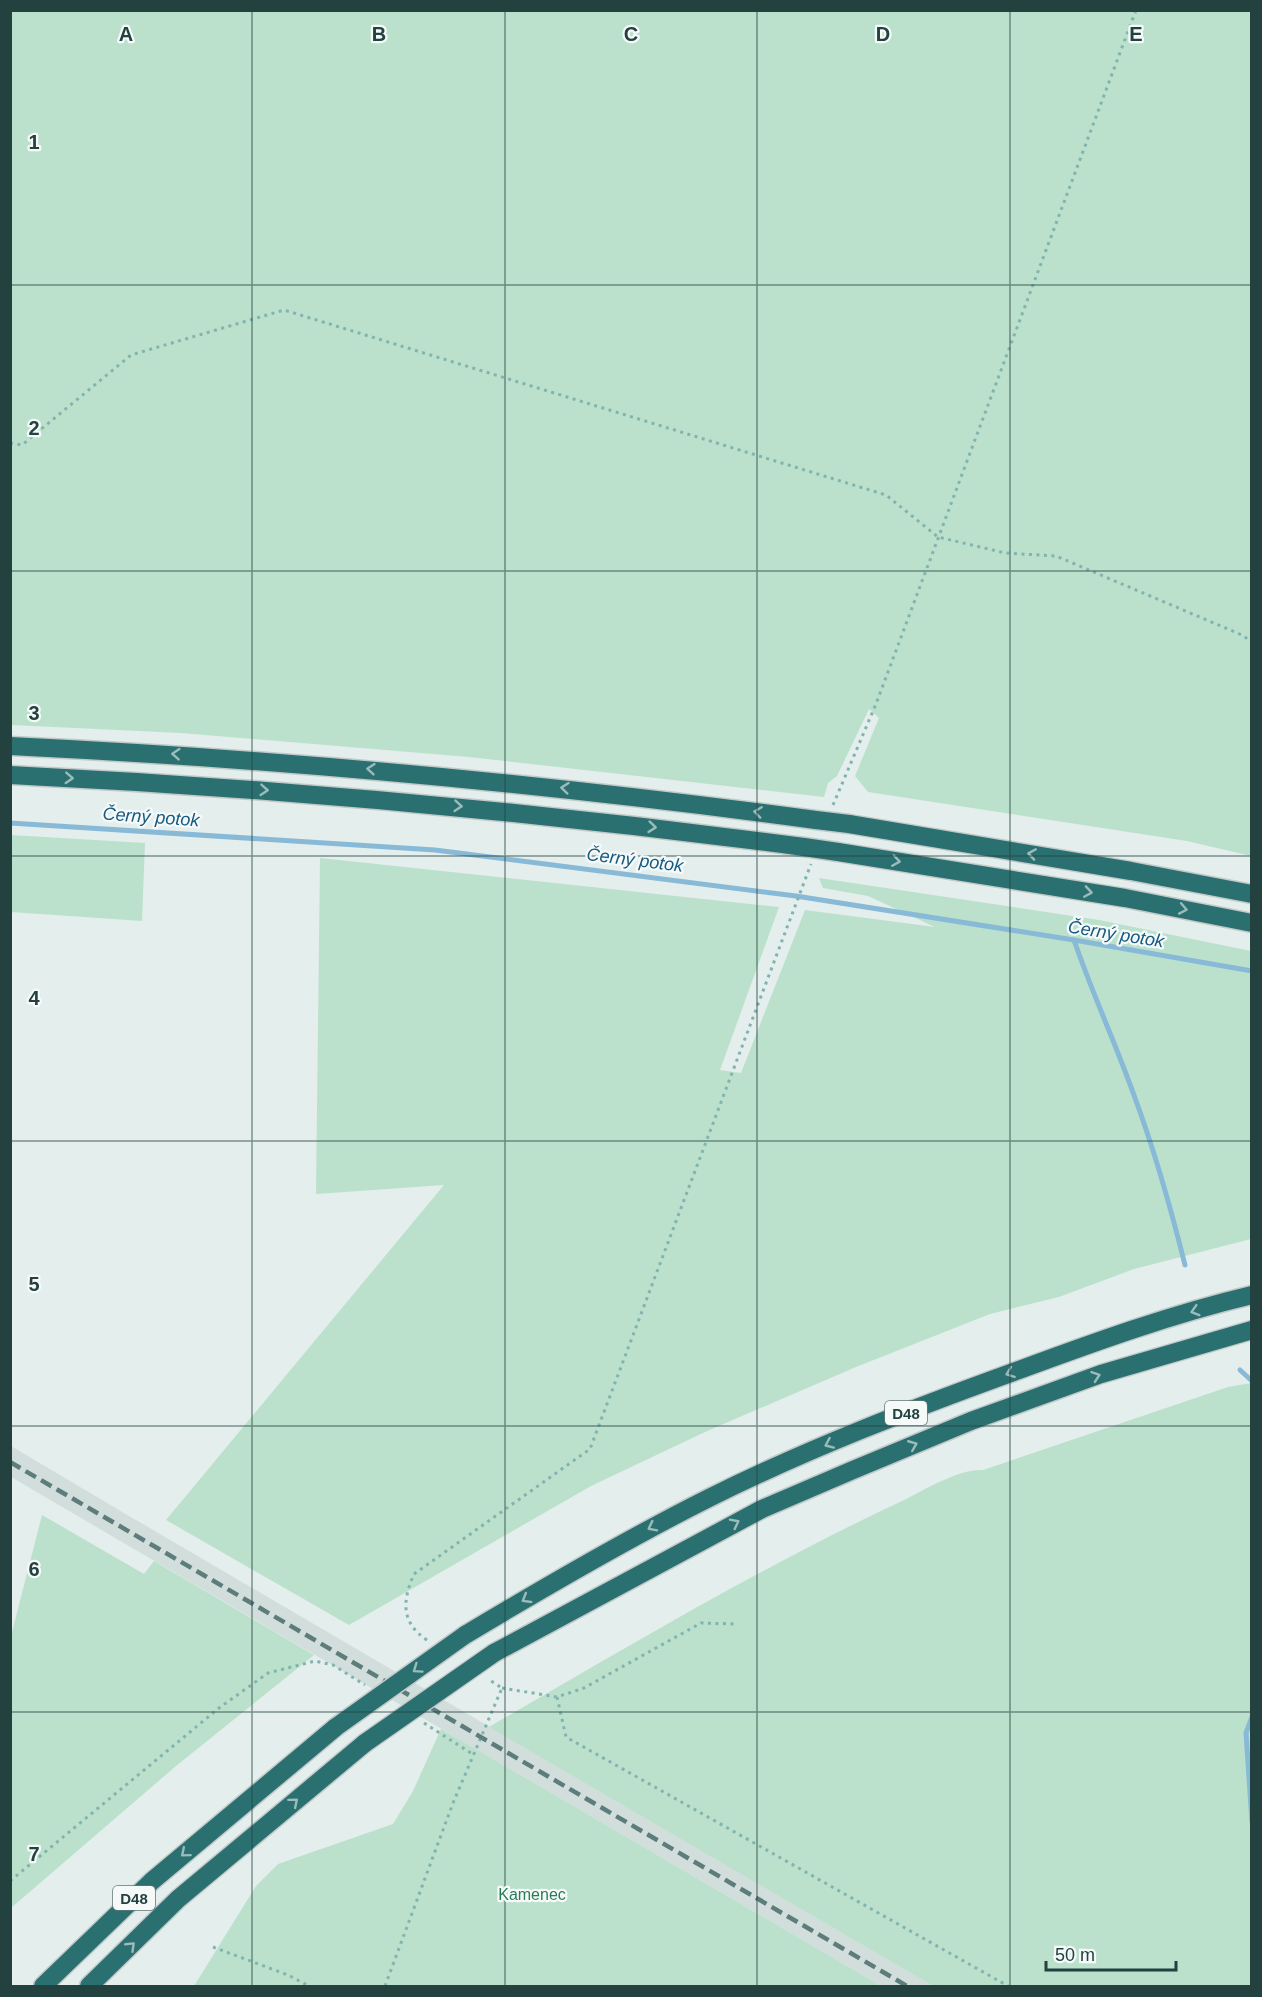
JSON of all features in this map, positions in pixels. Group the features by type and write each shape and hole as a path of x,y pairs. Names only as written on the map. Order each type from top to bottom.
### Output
{"highway":[{"path":"10,746 173,754 436,775 664,799 849,824 1251,894"},
{"path":"10,775 148,781 410,802 649,827 838,852 1125,898 1251,923"},
{"name":"D48","path":"43,1986 152,1881 336,1727 465,1635 582,1564 711,1497 837,1440 1092,1343 1251,1295"},
{"name":"D48","path":"89,1986 178,1899 365,1743 494,1653 762,1509 853,1470 971,1421 1101,1374 1251,1330"}],"path":[{"path":"835,800 876,704 1136,10"},
{"path":"10,443 22,445 131,356 284,310 886,495 938,537 1005,554 1056,556 1242,634 1251,642"},
{"path":"429,1561 590,1449 728,1076 810,866"},
{"path":"502,1688 557,1697 584,1688 701,1623 737,1624"},
{"path":"10,1881 219,1708 268,1672 315,1661 333,1665 374,1690"},
{"path":"557,1697 566,1737 1008,1986"},
{"path":"414,1716 475,1755"},
{"path":"385,1986 453,1803"},
{"path":"213,1947 288,1975 309,1986"}],"shaded area":[{"path":"11,1446 933,1986 881,1986 11,1477"}],"green space":[{"path":"11,10 1251,11 1251,856 1187,841 868,792 855,776 879,718 869,709 837,776 828,783 824,797 469,757 181,733 11,725"},
{"path":"11,835 145,843 142,921 11,912"},
{"path":"320,858 779,907 720,1070 741,1073 805,910 935,927 868,896 823,888 819,878 1099,920 1251,951 1251,1239 1134,1269 1059,1297 990,1314 856,1367 705,1432 591,1486 349,1625 166,1520 444,1185 316,1194"},
{"path":"1251,1383 1251,1986 933,1986 489,1727 795,1554 941,1481 974,1470 983,1470 1228,1387"},
{"path":"42,1515 144,1574 154,1561 314,1655 176,1766 11,1908 11,1636"},
{"name":"Kamenec","path":"441,1729 881,1986 194,1986 256,1886 278,1864 393,1824 413,1791"}],"waterway":[{"name":"Černý potok","path":"10,823 435,850 796,896 1252,971"},
{"path":"1074,940 1142,1118 1185,1265"},
{"path":"1240,1370 1252,1381"},
{"path":"1252,1717 1246,1733 1252,1822"}],"railway":[{"path":"10,1462 907,1986"}]}
